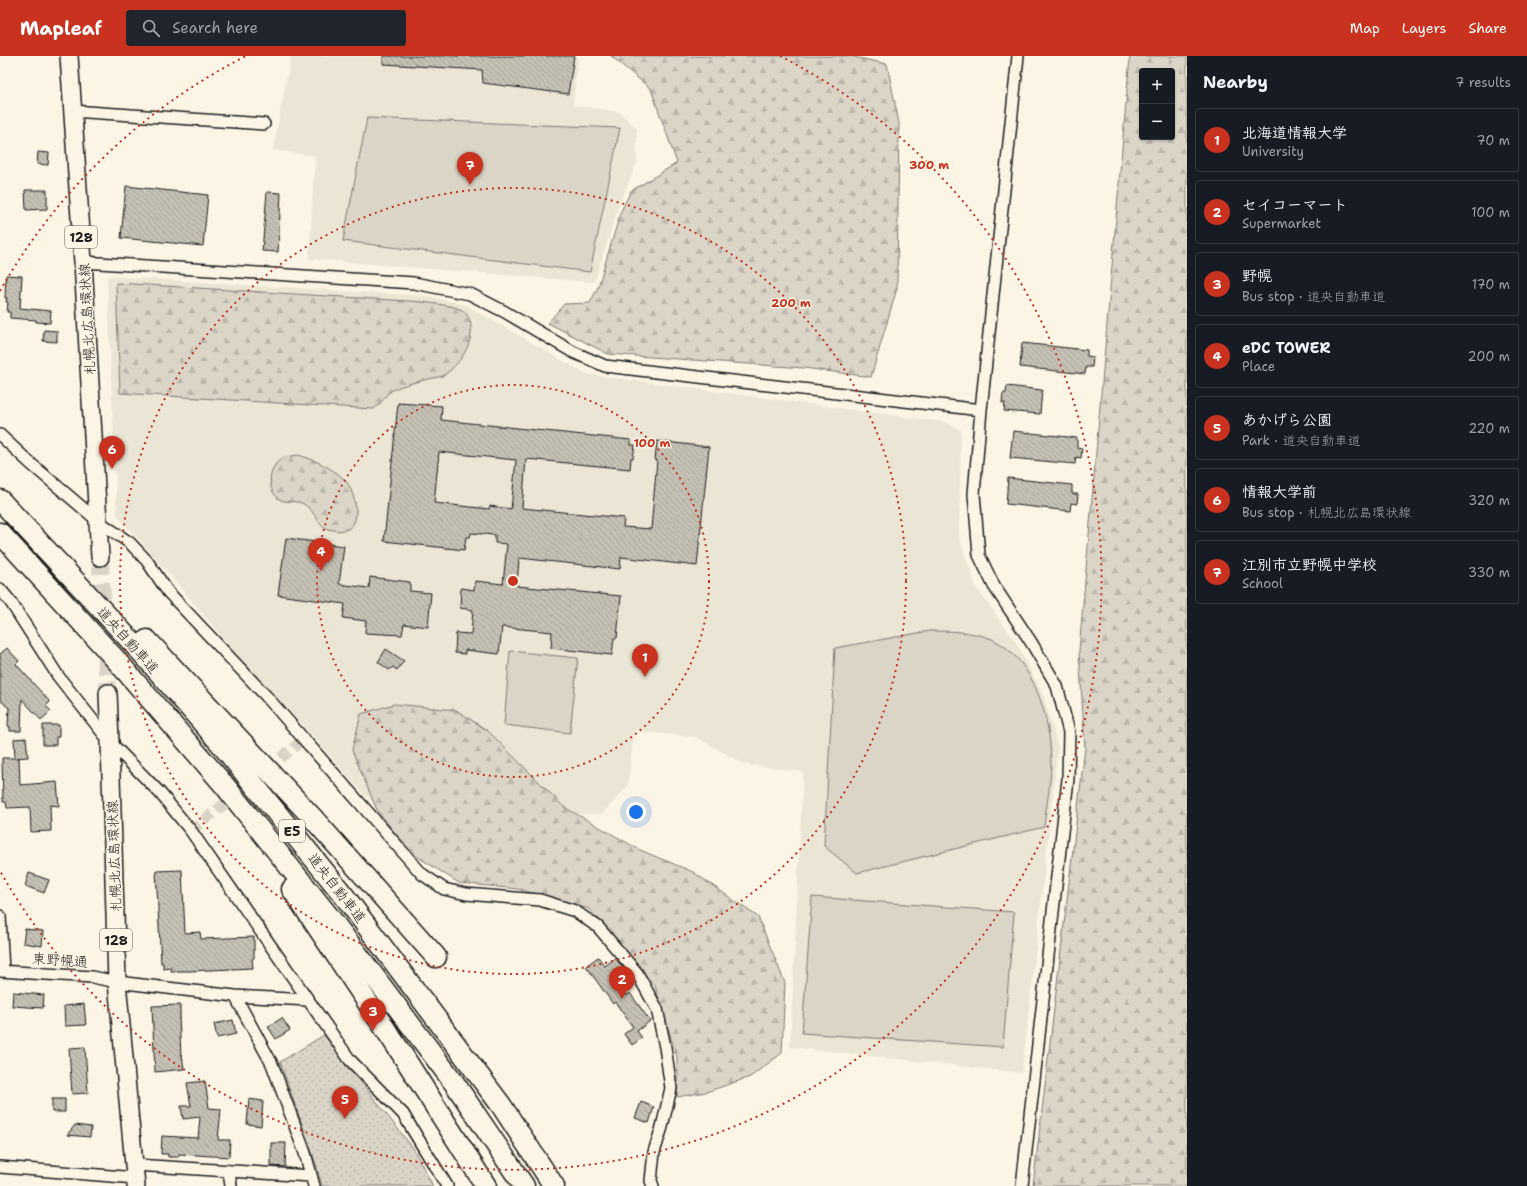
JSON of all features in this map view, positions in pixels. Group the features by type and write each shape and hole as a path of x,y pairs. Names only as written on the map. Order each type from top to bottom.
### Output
{"highway":[{"path":"0,499 151,644 311,816 436,957"},
{"name":"道央自動車道","path":"0,499 147,659 221,744 340,890 501,1105 554,1186"},
{"name":"道央自動車道","path":"0,533 118,662 225,786 331,919 455,1084 524,1186"},
{"path":"225,786 400,1051 486,1186"}],"main road":[{"name":"札幌北広島環状線","path":"69,56 83,262 100,557"},
{"name":"札幌北広島環状線","path":"108,693 117,982 136,1177"}],"street":[{"path":"1018,56 981,410 974,494 979,555 994,586 1031,642 1057,686 1069,732 1068,779 1022,1186"},
{"path":"72,112 264,124"},
{"path":"83,262 414,283 470,294 505,312 573,352 605,366 981,410"},
{"path":"0,435 30,463 98,521 130,543 147,561 168,592 266,696 422,874 444,889 466,894 540,900 574,911 598,927 637,972 657,1009 665,1047 671,1088 662,1127 654,1152 651,1180 653,1186"},
{"path":"0,589 10,601 58,676 110,742 160,793 191,831 350,1060 403,1114 447,1186"},
{"path":"0,916 1,971"},
{"name":"東野幌通","path":"1,971 92,977 117,982 236,996 308,1000"},
{"path":"0,1167 136,1177 228,1172 312,1181 305,1153 272,1064 236,996"},
{"path":"228,1172 231,1186"}],"shaded area":[{"path":"291,56 578,56 573,105 619,112 637,129 637,162 618,208 595,281 591,282 309,259 315,156 273,150"},
{"path":"107,276 425,296 466,305 586,374 944,422 961,430 959,537 976,587 1017,644 1044,697 1058,747 1022,1073 790,1047 803,772 744,764 696,737 634,731 628,786 602,814 545,814 414,848 238,656 117,515"}],"green space":[{"path":"611,56 849,56 887,64 899,123 897,288 871,377 804,368 608,354 548,323 564,304 590,303 598,287 621,211 631,191 677,163 651,89"},
{"path":"1130,56 1187,56 1187,1186 1033,1186 1085,748 1079,651"},
{"path":"367,118 620,128 590,272 343,241"},
{"path":"116,283 424,302 456,308 465,312 470,321 471,337 465,352 455,366 443,376 396,388 373,409 120,393"},
{"path":"298,455 316,461 339,475 348,484 354,497 356,512 353,525 348,529 339,531 328,529 320,523 309,508 302,503 285,501 279,499 275,495 270,484 273,468 281,459"},
{"path":"929,631 969,633 992,639 1007,648 1030,676 1038,692 1044,710 1050,746 1050,779 1044,827 857,873 824,846 835,648"},
{"path":"510,651 578,658 570,733 504,725"},
{"path":"394,704 456,710 488,731 564,807 640,850 693,872 758,917 785,983 782,1053 750,1077 706,1092 677,1097 677,1057 655,986 589,909 518,889 459,883 410,852 377,810 352,750 361,714"},
{"path":"812,897 1014,912 1003,1047 802,1033"},
{"path":"324,1035 413,1148 433,1186 322,1186 316,1164 280,1062"}],"building":[{"path":"383,56 574,56 568,94 483,83 482,70 383,64"},
{"path":"38,152 49,153 48,165 37,164"},
{"path":"126,186 208,195 203,246 121,238"},
{"path":"25,190 47,190 47,209 26,210"},
{"path":"267,192 281,193 278,252 262,251"},
{"path":"6,275 22,276 20,308 51,311 50,323 36,322 36,320 10,318 10,312 7,312 7,298 5,298"},
{"path":"44,330 57,331 57,342 43,341"},
{"path":"1022,343 1087,350 1087,356 1093,357 1092,367 1086,367 1085,374 1020,367"},
{"path":"1007,386 1042,390 1040,414 1004,411 1005,403 1002,403 1003,393 1006,393"},
{"path":"398,403 442,406 441,420 631,440 631,445 635,445 633,458 631,458 630,469 526,459 522,508 624,518 623,527 651,529 657,460 655,460 657,441 709,447 697,566 621,557 620,569 519,558 517,586 621,596 617,638 614,638 612,655 551,648 552,632 502,627 499,654 465,650 465,654 455,653 456,633 471,634 473,610 460,608 461,588 474,590 475,581 503,584 507,544 495,543 495,535 471,533 470,537 466,537 464,550 384,541","holes":["439,452 516,460 511,509 490,506 489,509 434,503"]},
{"path":"1013,431 1077,438 1077,447 1082,448 1081,458 1076,457 1075,464 1010,458"},
{"path":"1008,478 1072,485 1072,494 1078,494 1077,504 1071,503 1070,511 1006,504"},
{"path":"286,538 344,546 339,584 369,588 370,577 410,582 410,591 431,593 428,627 404,624 402,635 365,633 366,621 343,618 345,604 278,595"},
{"path":"7,648 19,661 16,664 50,702 46,706 51,711 41,720 22,699 21,731 10,731 10,727 8,726 9,708 0,700 0,654"},
{"path":"386,649 404,661 397,670 393,667 389,670 378,662"},
{"path":"43,725 59,725 59,737 56,737 56,745 43,745"},
{"path":"26,738 28,757 16,758 19,758 20,785 57,782 59,806 50,805 51,831 31,832 30,807 7,808 6,802 3,802 2,758 15,758 14,739"},
{"path":"182,870 185,933 200,932 201,939 254,937 254,958 252,959 253,968 189,971 171,971 171,968 163,969 163,963 161,963 156,871"},
{"path":"29,873 49,880 44,893 25,886"},
{"path":"25,929 43,931 42,946 23,943"},
{"path":"598,957 605,966 615,958 622,966 623,968 612,976 626,996 630,993 650,1021 637,1031 642,1038 632,1045 624,1034 633,1027 615,1002 613,1004 586,966"},
{"path":"13,992 44,995 43,1008 12,1006"},
{"path":"84,1004 86,1025 65,1026 64,1006"},
{"path":"180,1005 179,1018 181,1055 184,1069 155,1072 152,1006"},
{"path":"282,1018 290,1030 276,1039 268,1027"},
{"path":"233,1020 236,1034 217,1038 214,1024"},
{"path":"85,1047 88,1093 72,1094 69,1048"},
{"path":"205,1081 209,1108 221,1109 218,1140 230,1140 229,1157 179,1154 178,1157 168,1157 168,1154 161,1154 162,1136 198,1138 200,1117 183,1119 181,1106 191,1106 187,1083"},
{"path":"52,1099 65,1099 65,1112 52,1112"},
{"path":"249,1099 263,1101 261,1126 247,1124"},
{"path":"641,1102 654,1107 649,1123 635,1118"},
{"path":"75,1125 91,1127 90,1137 67,1135"},
{"path":"271,1143 286,1143 285,1167 271,1166"}],"tunnel":[{"path":"100,557 108,693"},
{"path":"191,831 304,739"}],"place":[{"name":"江別市立野幌中学校","path":"470,185"},
{"name":"情報大学前","path":"112,469"},
{"name":"eDC TOWER","path":"321,571"},
{"name":"北海道情報大学","path":"645,677"},
{"name":"セイコーマート","path":"622,999"},
{"name":"野幌","path":"373,1031"},
{"name":"あかげら公園","path":"345,1119"}]}
